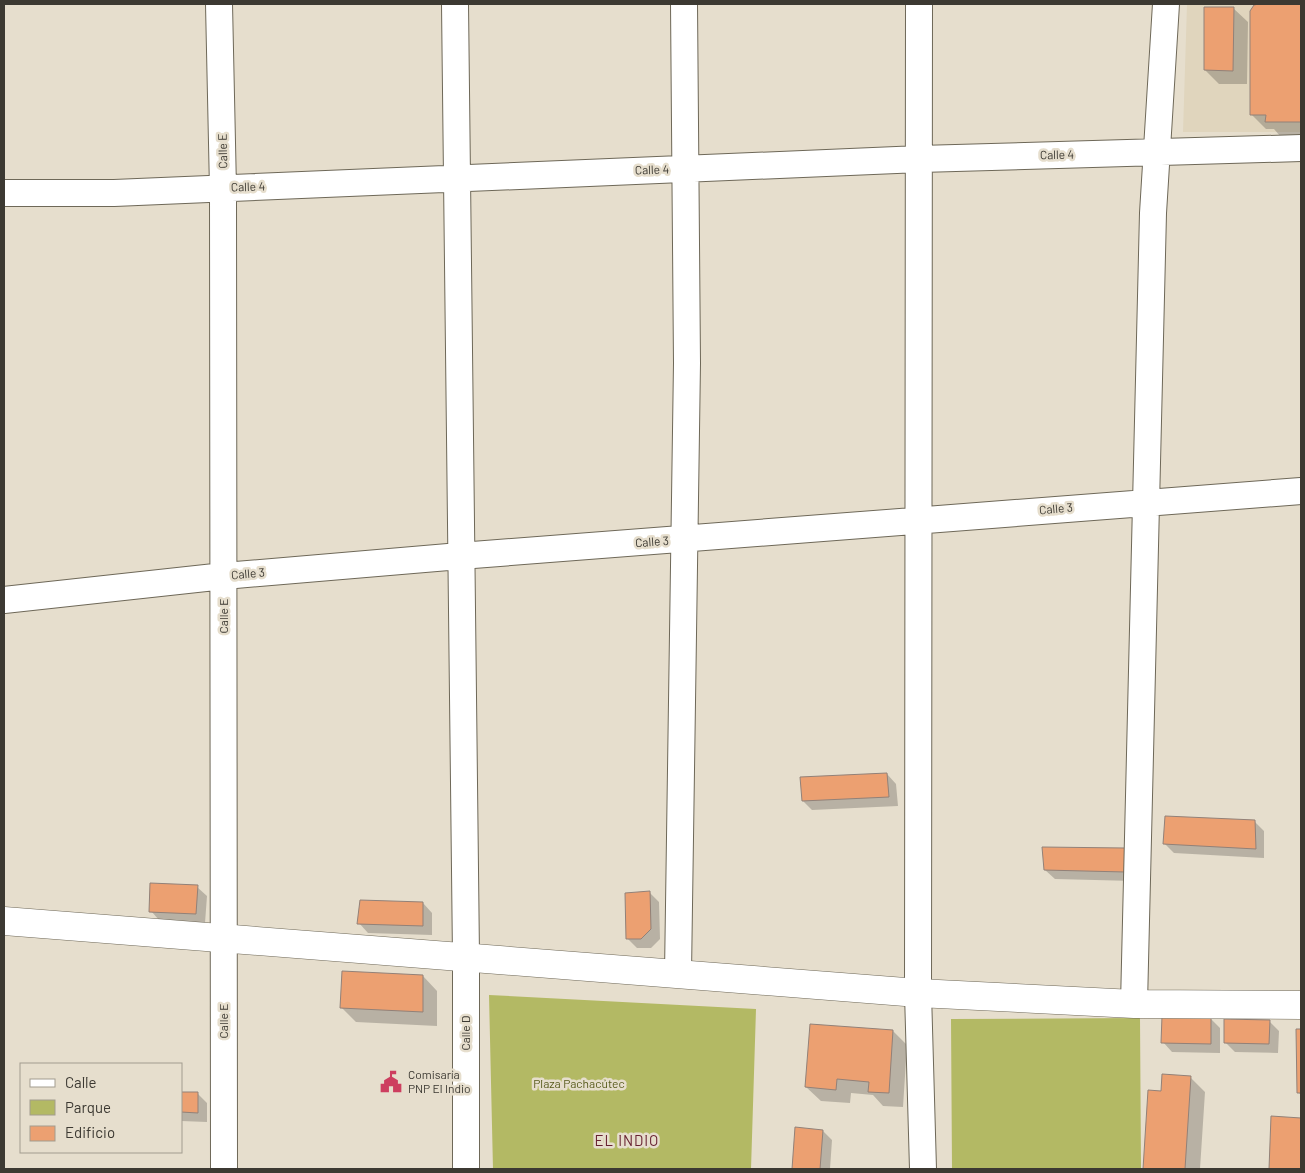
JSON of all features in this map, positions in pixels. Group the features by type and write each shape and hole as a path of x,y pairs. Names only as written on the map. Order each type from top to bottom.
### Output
{"street":[{"name":"Calle E","path":"219,4 223,188 224,1169"},
{"name":"Calle D","path":"456,4 459,178 460,556 466,956 466,1169"},
{"path":"678,973 687,363 684,4"},
{"path":"919,4 918,993 923,1169"},
{"path":"1134,1004 1154,213 1159,153 1166,4"},
{"name":"Calle 4","path":"4,193 114,193 920,159 1301,148"},
{"name":"Calle 3","path":"4,600 224,576 460,556 1301,491"},
{"path":"4,921 918,993 1134,1004 1301,1006"}],"shaded area":[{"path":"1187,4 1301,4 1301,132 1183,132"}],"green space":[{"name":"Plaza Pachacútec","path":"489,995 756,1009 751,1169 493,1169"},
{"path":"1140,1018 1141,1169 952,1169 951,1019"}],"building":[{"path":"1301,4 1301,122 1265,122 1266,115 1250,115 1250,11 1254,5"},
{"path":"1204,7 1234,7 1233,71 1204,70"},
{"path":"887,773 889,797 802,801 800,777"},
{"path":"1165,816 1255,820 1256,849 1163,844"},
{"path":"1042,847 1125,848 1125,872 1044,870"},
{"path":"150,883 198,885 196,914 149,912"},
{"path":"650,891 651,929 641,939 626,939 625,893"},
{"path":"360,900 423,902 423,926 357,924"},
{"path":"342,971 423,975 423,1012 340,1008"},
{"path":"1162,1016 1211,1017 1211,1044 1161,1043"},
{"path":"1224,1019 1270,1020 1269,1044 1224,1043"},
{"path":"810,1024 893,1030 889,1093 868,1092 869,1082 837,1079 836,1090 805,1087"},
{"path":"1296,1029 1301,1029 1301,1093 1297,1093"},
{"path":"1162,1074 1191,1076 1185,1169 1143,1169 1148,1090 1161,1091"},
{"path":"182,1092 198,1092 198,1113 182,1112"},
{"path":"1271,1116 1301,1118 1301,1169 1269,1169"},
{"path":"795,1127 823,1130 820,1169 792,1169"}],"place":[{"name":"Comisaría PNP El Indio","path":"391,1082"}],"district":[{"name":"EL INDIO","path":"627,1141"}]}
